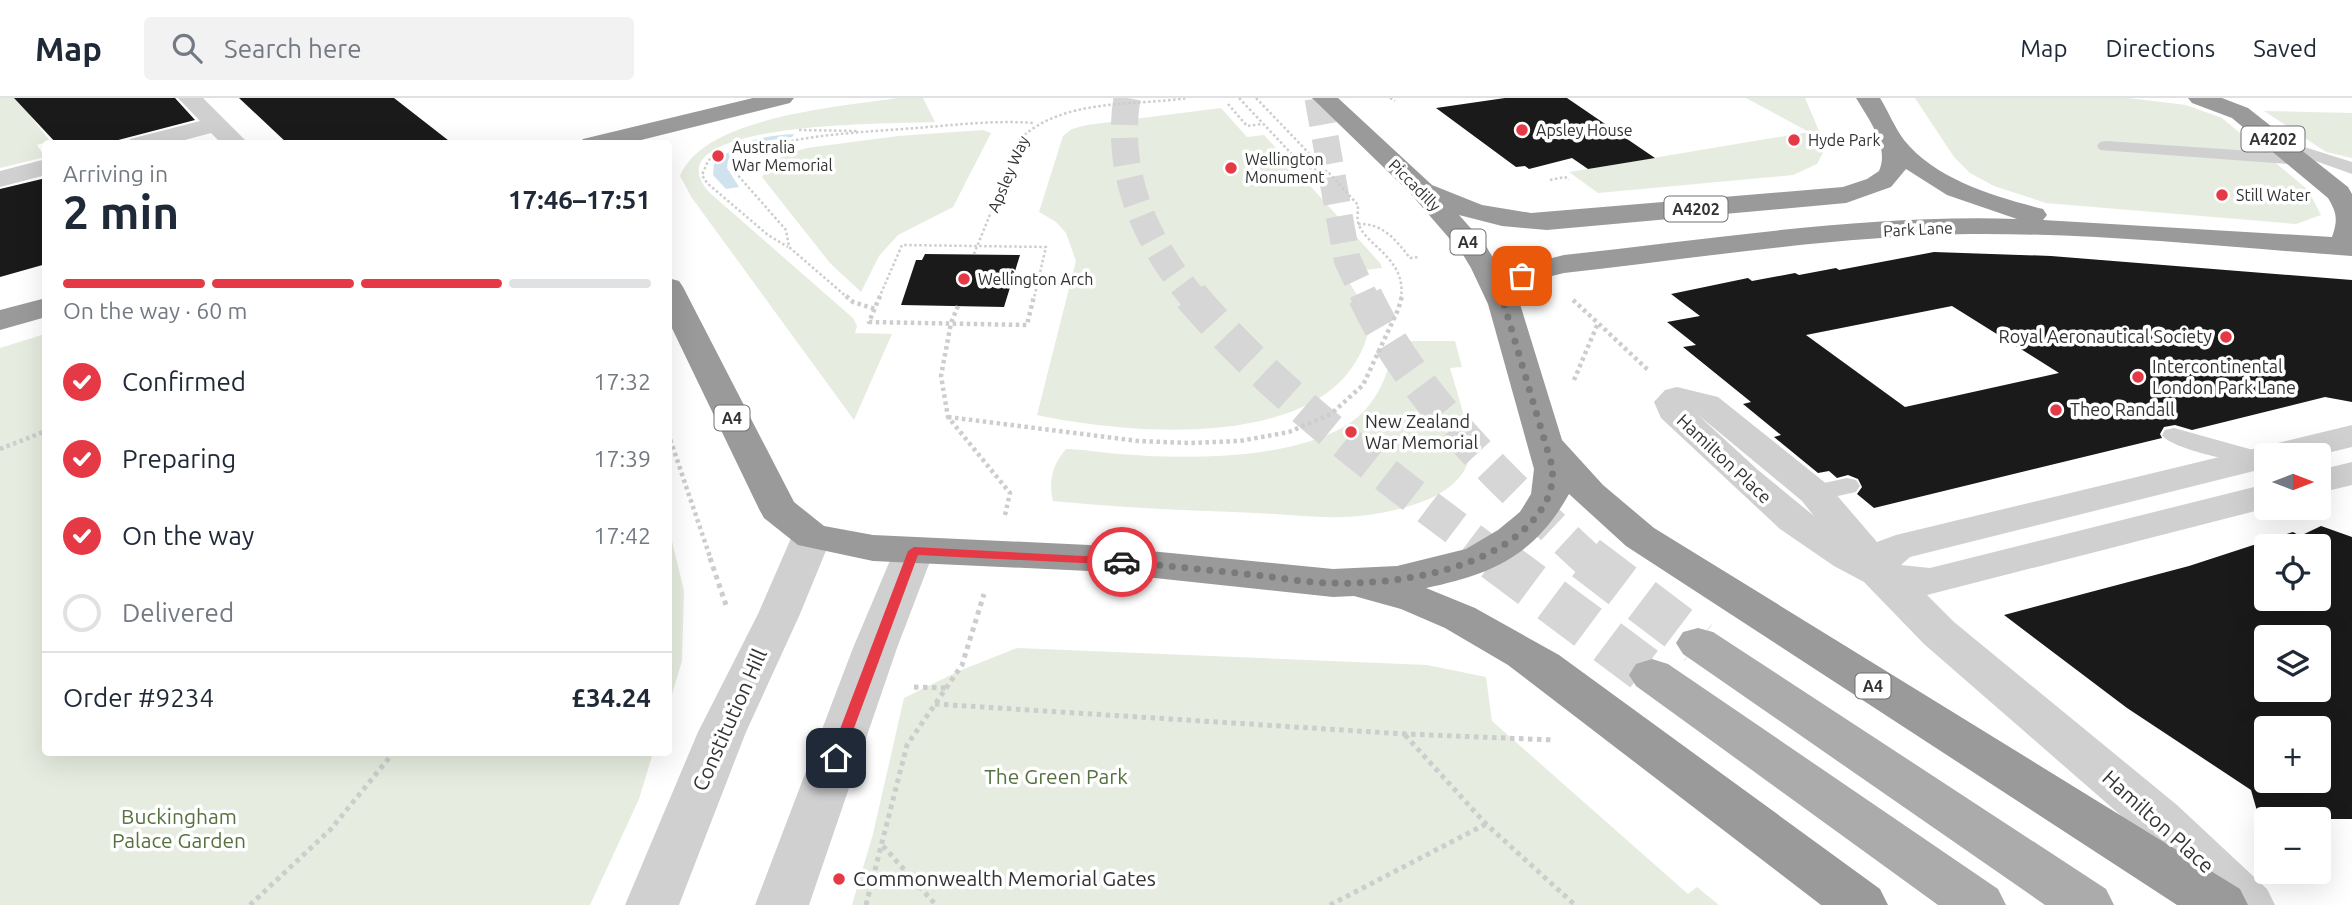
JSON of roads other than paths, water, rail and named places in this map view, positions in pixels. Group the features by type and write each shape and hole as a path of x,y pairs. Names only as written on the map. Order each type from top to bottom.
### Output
{"highway":[{"path":"608,140 782,98"},
{"name":"Piccadilly","path":"1324,98 1419,187 1474,249 1496,284 1504,304 1546,443"},
{"name":"A4202","path":"1419,187 1474,212 1520,222 1568,221 1846,195 1875,185 1892,173 1896,160 1892,142 1868,98"},
{"name":"A4202","path":"2200,98 2241,113 2338,193 2351,212 2348,247"},
{"path":"668,140 685,126 710,115"},
{"name":"A4202","path":"1892,142 1918,167 1937,179 1997,205 2062,222 2135,232"},
{"name":"Park Lane","path":"1504,304 1505,292 1510,283 1522,276 1564,264 1915,228 2026,227 2348,247"},
{"name":"A4","path":"672,295 778,509 812,537 873,548 1088,558 1333,583 1379,590 1419,602 1501,639 1543,666 1861,905"},
{"path":"0,320 42,308"},
{"name":"A4","path":"1333,583 1397,580 1441,571 1480,558 1512,539 1534,520 1550,494 1553,469 1546,443"},
{"name":"A4","path":"1546,443 1590,496 1640,537 2221,905"}],"main road":[{"path":"1698,643 2087,905"},
{"path":"1651,675 1979,905"}],"street":[{"path":"190,98 233,140"},
{"path":"154,140 216,124"},
{"path":"0,178 42,168"},
{"name":"Hamilton Place","path":"2248,905 2159,819 1939,633 1878,572 1834,514 1831,490 1706,404 1677,397 1671,402 1673,411 1780,510 1878,572 1905,580 1930,582 2254,472"},
{"name":"Hamilton Place","path":"2331,444 2352,436"},
{"name":"Constitution Hill","path":"652,905 722,733 779,614 812,537"},
{"path":"782,905 875,648 914,551"}],"lane":[{"path":"2106,146 2290,152 2334,160 2352,169"},
{"path":"2174,435 2254,462"}],"water":[{"path":"794,134 792,137 750,146 728,160 727,168 739,187 726,189 713,175 714,164 741,145 761,138"}],"tunnel":[{"path":"1127,98 1124,126 1126,153 1138,205 1161,253 1193,298"},
{"path":"1318,98 1347,259 1365,298"},
{"path":"1191,296 1225,333 1298,403 1377,468 1498,560"},
{"path":"1365,296 1385,334 1435,405 1494,470 1588,560"},
{"path":"1495,558 1652,675"},
{"path":"1586,558 1698,643"}],"place":[{"name":"Apsley House","path":"1522,130"},
{"name":"Hyde Park","path":"1794,140"},
{"name":"Australia War Memorial","path":"718,156"},
{"name":"Wellington Monument","path":"1231,168"},
{"name":"Still Water","path":"2222,195"},
{"name":"Wellington Arch","path":"964,279"},
{"name":"Royal Aeronautical Society","path":"2226,337"},
{"name":"Intercontinental London Park Lane","path":"2138,377"},
{"name":"Theo Randall","path":"2056,410"},
{"name":"New Zealand War Memorial","path":"1351,432"},
{"name":"Commonwealth Memorial Gates","path":"839,879"}],"park label":[{"name":"The Green Park","path":"1056,777"},
{"name":"Buckingham Palace Garden","path":"179,829"}]}
